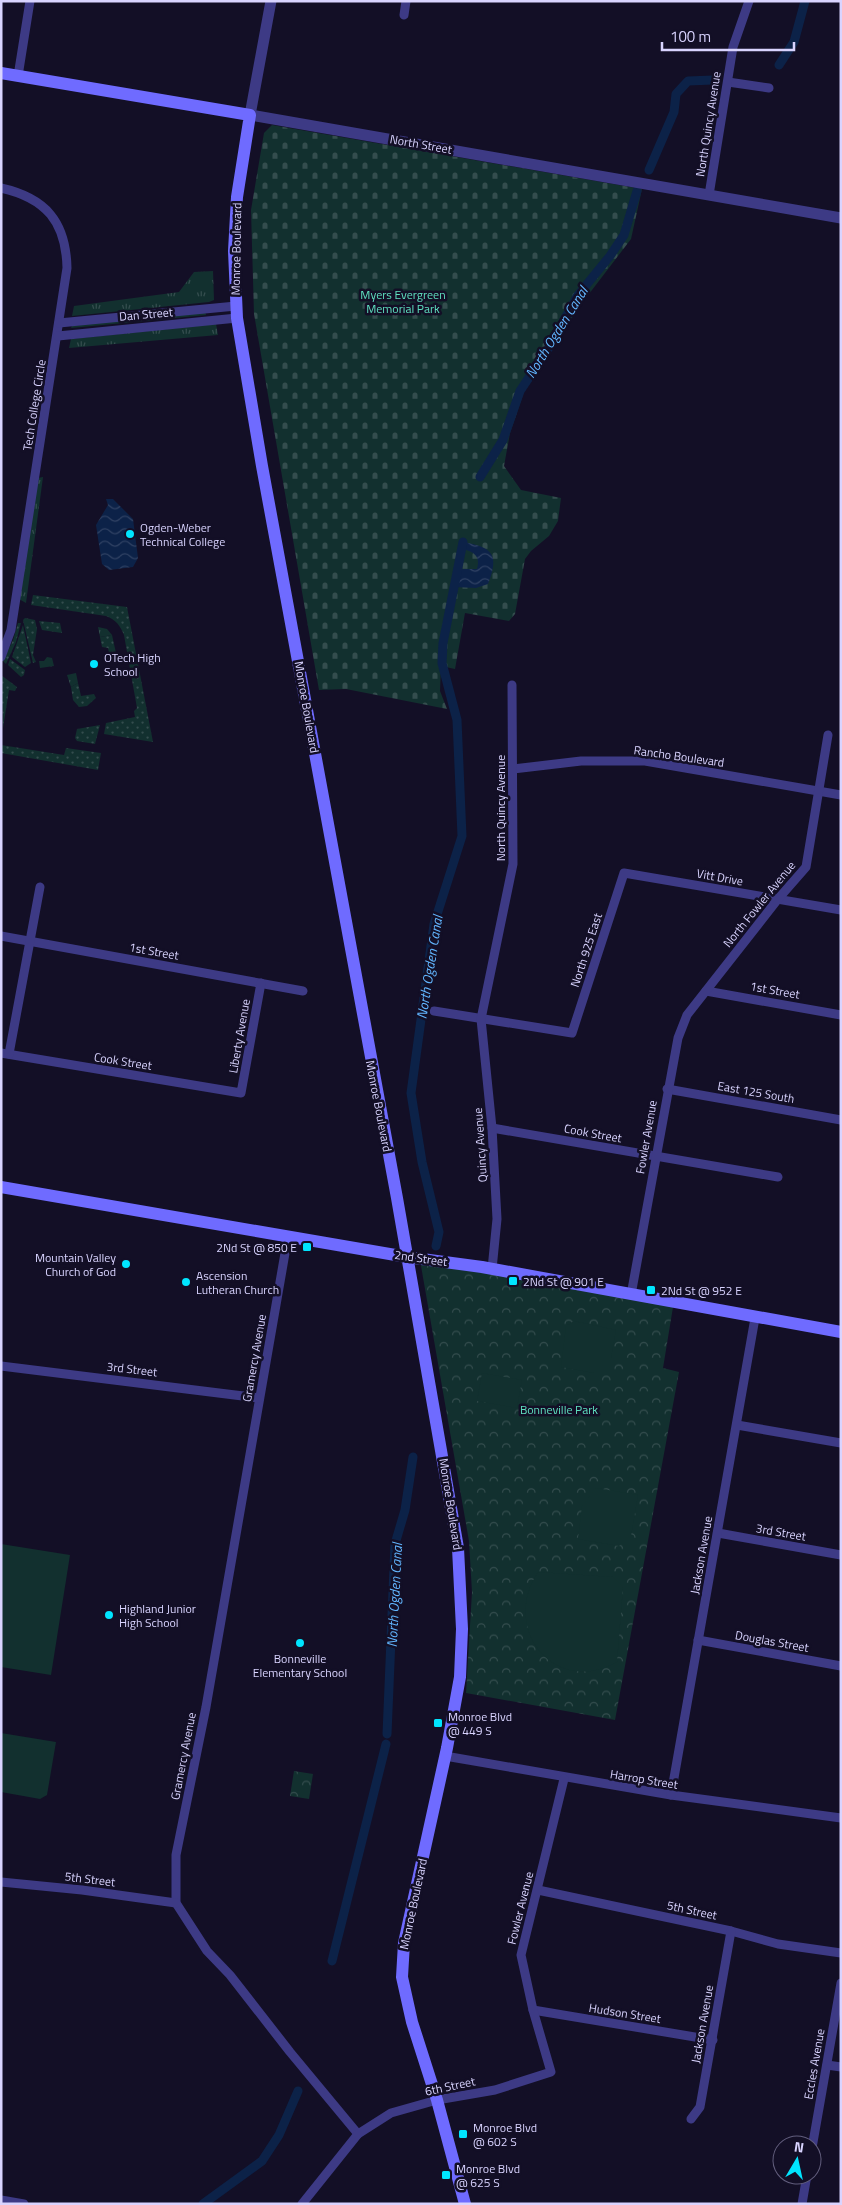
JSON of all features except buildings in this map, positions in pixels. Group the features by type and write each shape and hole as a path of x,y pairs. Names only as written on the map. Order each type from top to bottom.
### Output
{"main road":[{"name":"North Street","path":"1,73 250,115"},
{"name":"Monroe Boulevard","path":"250,115 237,197 234,251 236,312 262,466 451,1502 460,1575 461,1667 445,1756 409,1919 402,1961 407,2004 437,2100 465,2204"},
{"name":"2nd Street","path":"1,1187 407,1257 492,1268 755,1318 841,1332"}],"street":[{"path":"18,76 30,1"},
{"name":"Monroe Boulevard","path":"250,115 271,1"},
{"path":"404,15 406,1"},
{"name":"North Quincy Avenue","path":"709,195 733,47 749,1"},
{"path":"728,82 769,88"},
{"name":"North Street","path":"250,115 841,218"},
{"name":"Tech College Circle","path":"1,188 26,195 43,206 54,219 62,234 66,268 58,336 12,630 1,657"},
{"name":"Dan Street","path":"59,323 236,312"},
{"name":"Dan Street","path":"58,336 236,312"},
{"name":"North Quincy Avenue","path":"481,1019 513,864 512,685"},
{"name":"North Fowler Avenue","path":"706,991 806,867 828,735"},
{"name":"Rancho Boulevard","path":"513,769 581,760 645,761 841,795"},
{"name":"North 925 East","path":"481,1019 572,1033 624,874"},
{"name":"Vitt Drive","path":"624,874 841,910"},
{"path":"5,1054 31,941 40,887"},
{"name":"1st Street","path":"1,936 303,991"},
{"name":"Liberty Avenue","path":"241,1093 261,983"},
{"name":"1st Street","path":"706,991 841,1015"},
{"name":"Fowler Avenue","path":"631,1295 667,1089 678,1038 688,1015 706,991"},
{"path":"434,1010 481,1019"},
{"name":"Quincy Avenue","path":"481,1019 492,1128 497,1220 492,1268"},
{"name":"Cook Street","path":"5,1054 241,1093"},
{"name":"East 125 South","path":"667,1089 841,1120"},
{"name":"Cook Street","path":"492,1128 778,1177"},
{"name":"Gramercy Avenue","path":"176,1904 176,1855 206,1707 288,1236"},
{"name":"Jackson Avenue","path":"671,1796 755,1318"},
{"name":"3rd Street","path":"1,1366 259,1398"},
{"path":"737,1426 841,1444"},
{"name":"3rd Street","path":"718,1534 841,1555"},
{"name":"Douglas Street","path":"698,1640 841,1666"},
{"name":"Harrop Street","path":"445,1756 671,1796 841,1818"},
{"name":"Fowler Avenue","path":"551,2072 533,2010 521,1955 564,1778"},
{"name":"5th Street","path":"1,1882 82,1890 176,1904"},
{"name":"5th Street","path":"538,1890 730,1931 778,1944 841,1953"},
{"path":"176,1904 207,1951 230,1975 290,2052 358,2134 302,2204"},
{"name":"Jackson Avenue","path":"691,2119 700,2107 730,1931"},
{"name":"Eccles Avenue","path":"814,2135 841,1984"},
{"name":"Hudson Street","path":"533,2010 712,2040"},
{"path":"827,2065 841,2067"},
{"name":"6th Street","path":"358,2134 391,2113 437,2100 495,2090 551,2072"},
{"path":"802,2204 805,2185"},
{"path":"1,2200 24,2204"}],"green space":[{"name":"Myers Evergreen Memorial Park","path":"272,125 642,189 631,239 579,307 526,386 510,433 504,466 521,490 561,498 558,521 549,536 531,551 525,559 515,614 509,621 465,613 455,669 441,666 440,691 447,709 346,689 319,690 254,314 251,210 264,133"},
{"path":"213,271 214,300 209,302 72,316 74,306 179,292 194,272"},
{"path":"205,311 206,315 71,328 72,326"},
{"path":"216,324 218,335 69,348 71,339"},
{"path":"43,477 26,603 19,599 38,478"},
{"path":"33,595 127,607 153,742 104,734 106,723 135,717 134,711 137,708 124,635 117,623 106,616 31,605"},
{"path":"25,618 35,620 37,629 33,655 36,662 33,663 23,620"},
{"path":"39,621 60,623 62,633 42,630"},
{"path":"18,623 21,623 16,642 6,664 3,661 13,640"},
{"path":"23,625 31,663 25,667 12,657"},
{"path":"98,627 107,629 112,635 100,637"},
{"path":"112,635 116,653 111,663 108,648 102,647 100,637"},
{"path":"47,657 52,658 54,666 40,668 39,661 44,661"},
{"path":"10,659 25,670 24,675 21,677 8,665"},
{"path":"76,673 78,683 71,687 67,675"},
{"path":"1,675 17,687 15,691 9,690 3,728"},
{"path":"78,683 81,696 94,694 96,698 87,706 79,707 73,700 71,687"},
{"path":"100,725 95,744 77,741 75,738 77,729"},
{"path":"1,745 64,755 66,748 101,753 98,770 1,753"},
{"name":"Bonneville Park","path":"420,1260 673,1307 663,1368 679,1372 615,1720 466,1693 472,1592 469,1541"},
{"path":"574,1321 616,1330 611,1358 594,1373 561,1367 566,1326"},
{"path":"482,1373 522,1380 517,1408 477,1401"},
{"path":"596,1488 638,1495 631,1536 619,1546 578,1539 582,1506"},
{"path":"1,1544 70,1555 51,1675 1,1667"},
{"path":"538,1572 613,1577 623,1587 617,1662 594,1671 573,1671 555,1664 540,1652 530,1635 526,1615 528,1594"},
{"path":"1,1733 56,1742 47,1795 40,1799 1,1792"},
{"path":"294,1771 313,1774 309,1799 290,1796"}],"water":[{"path":"106,499 113,499 133,519 138,558 133,567 109,570 102,564 96,525 108,505"},
{"path":"463,542 481,546 491,554 493,565 488,584 476,588 454,587 458,569 477,569 478,564 475,555 470,551 462,549"}],"waterway":[{"name":"North Ogden Canal","path":"779,65 794,42 805,1"},
{"name":"North Ogden Canal","path":"649,170 674,112 676,94 688,81 713,80"},
{"name":"North Ogden Canal","path":"480,477 503,440 520,391 548,349 578,295 610,256 624,235 637,191"},
{"name":"North Ogden Canal","path":"436,1246 439,1232 422,1162 411,1093 434,924 462,836 457,720 442,663 443,643 463,542"},
{"name":"North Ogden Canal","path":"387,1734 395,1544 405,1510 413,1457"},
{"name":"North Ogden Canal","path":"332,1961 386,1744"},
{"name":"North Ogden Canal","path":"203,2204 262,2161 279,2135 298,2091"}],"place":[{"name":"Ogden-Weber Technical College","path":"130,534"},
{"name":"OTech High School","path":"94,664"},
{"name":"2Nd St @ 850 E","path":"307,1247"},
{"name":"Mountain Valley Church of God","path":"126,1264"},
{"name":"2Nd St @ 901 E","path":"513,1281"},
{"name":"Ascension Lutheran Church","path":"186,1282"},
{"name":"2Nd St @ 952 E","path":"651,1290"},
{"name":"Highland Junior High School","path":"109,1615"},
{"name":"Bonneville Elementary School","path":"300,1643"},
{"name":"Monroe Blvd @ 449 S","path":"438,1723"},
{"name":"Monroe Blvd @ 602 S","path":"463,2134"},
{"name":"Monroe Blvd @ 625 S","path":"446,2175"}]}
